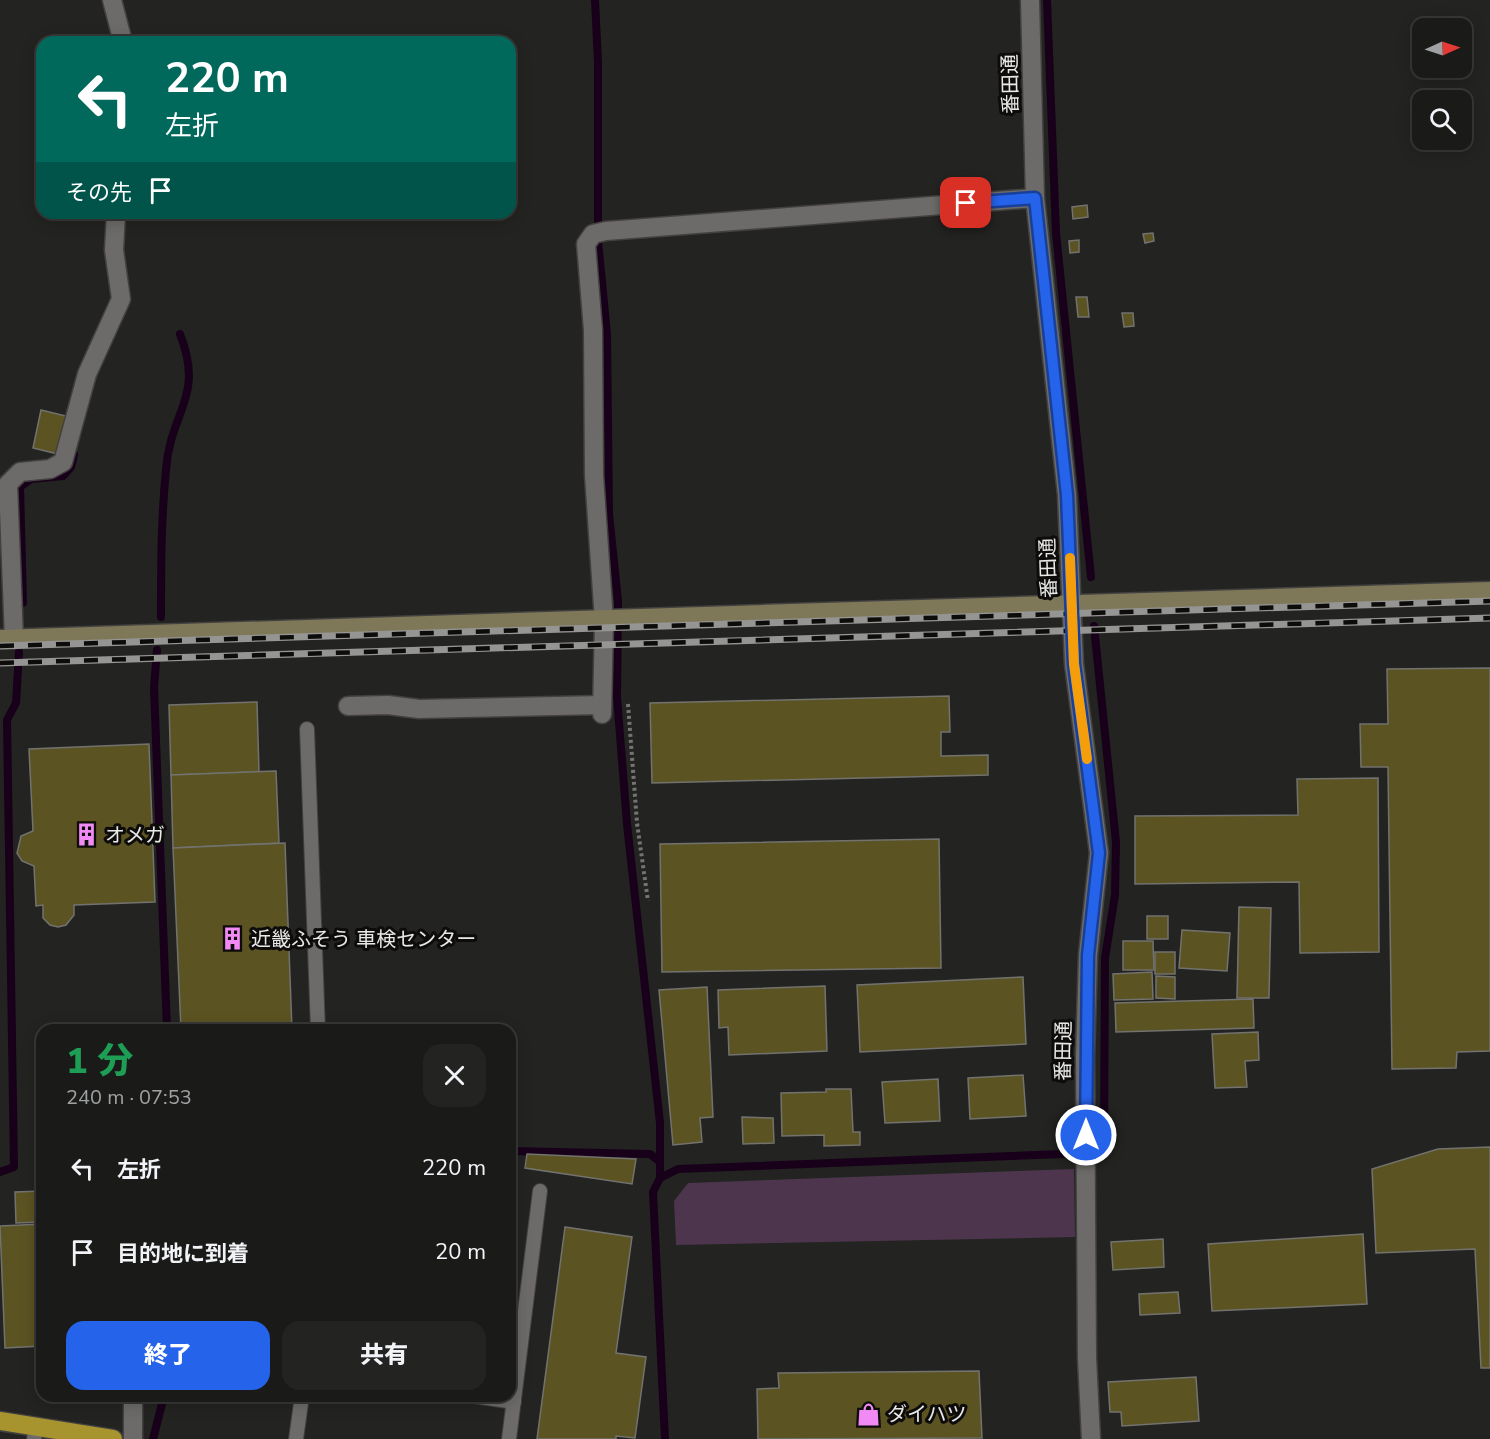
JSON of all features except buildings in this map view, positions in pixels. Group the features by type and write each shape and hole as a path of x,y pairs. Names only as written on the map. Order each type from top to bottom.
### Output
{"highway":[{"path":"0,1421 35,1433 112,1439"}],"street":[{"path":"112,0 121,36"},
{"name":"番田通","path":"1030,0 1035,198 1067,495 1074,664 1099,853 1088,955 1087,1358 1091,1439"},
{"path":"348,706 419,709 602,710 613,620 594,475 593,330 586,244 600,232 1035,198"},
{"path":"116,219 114,249 121,299 87,374 63,462 50,469 20,472 8,484 7,639 613,620 1071,602 1490,591"},
{"path":"133,1439 134,1402"}],"lane":[{"path":"307,729 318,1024"},
{"path":"516,1386 540,1191"},
{"path":"296,1439 301,1402"},
{"path":"509,1439 514,1402"}],"path":[{"path":"627,695 637,823 648,901"}],"shaded area":[{"path":"1074,1169 1075,1237 676,1245 674,1201 688,1183"}],"waterway":[{"path":"595,0 598,62 598,241 607,334 609,514 618,601 617,697 627,824 660,1123 660,1178"},
{"path":"1047,0 1056,233 1091,577"},
{"path":"161,617 162,525 166,470 173,433 188,390 187,356 180,334"},
{"path":"23,603 20,487 31,479 63,476 71,467 74,455"},
{"path":"665,1439 653,1192 660,1178 678,1169 1063,1154 1104,1144 1105,958 1115,895 1116,842 1094,626"},
{"path":"157,650 154,687 167,1024"},
{"path":"0,1172 14,1167 7,720 16,703 19,652"},
{"path":"516,1151 650,1154 659,1161"},
{"path":"153,1439 162,1402"}],"railway":[{"path":"0,646 1490,601"},
{"path":"0,663 1490,618"}],"slow traffic":[{"path":"1070,558 1074,664 1087,759"}],"place":[{"name":"オメガ","path":"87,835"},
{"name":"近畿ふそう 車検センター","path":"233,939"},
{"name":"ダイハツ","path":"869,1414"}],"route":[{"path":"966,203 1035,198 1067,495 1074,664 1099,853 1088,955 1085,1057 1086,1135"}]}
